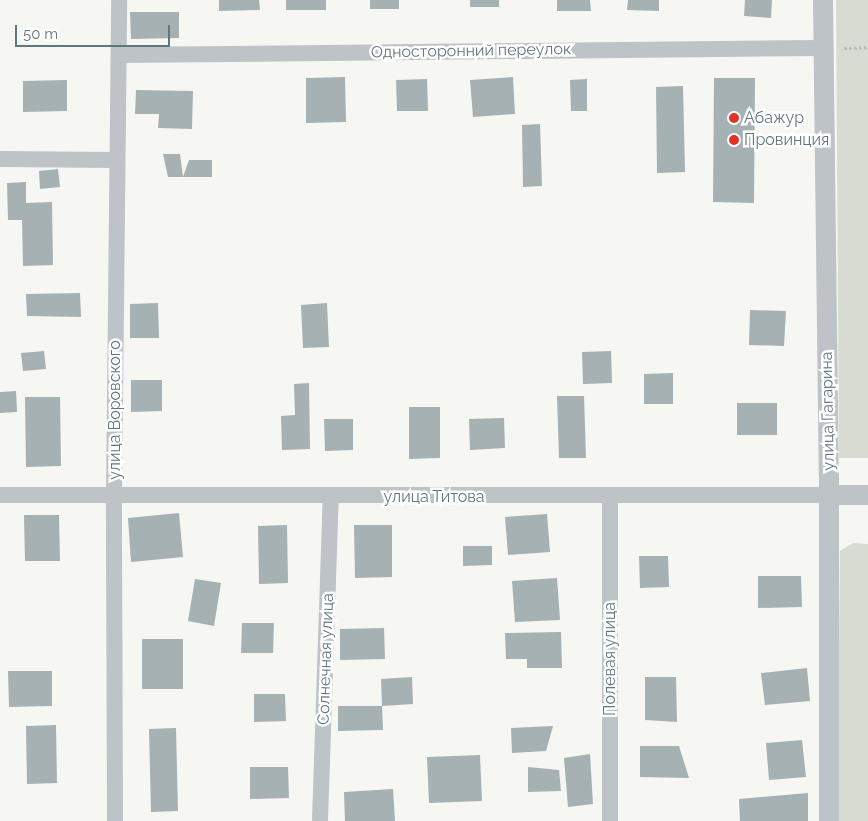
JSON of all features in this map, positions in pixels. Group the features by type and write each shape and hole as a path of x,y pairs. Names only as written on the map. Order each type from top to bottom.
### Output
{"street":[{"name":"улица Воровского","path":"115,821 114,497 119,0"},
{"name":"улица Гагарина","path":"823,0 829,821"},
{"name":"Односторонний переулок","path":"119,55 824,48"},
{"path":"0,159 116,160"},
{"name":"улица Титова","path":"0,495 331,497 868,495"},
{"name":"Полевая улица","path":"610,496 610,821"},
{"name":"Солнечная улица","path":"320,821 331,497"}],"shaded area":[{"path":"836,0 868,0 868,458 839,458"},
{"path":"853,543 868,544 868,821 837,821 840,551"}],"building":[{"path":"219,0 259,0 260,10 219,11"},
{"path":"286,0 326,0 326,10 286,10"},
{"path":"370,0 399,0 399,9 370,9"},
{"path":"470,0 499,0 499,7 470,7"},
{"path":"557,0 590,0 591,11 557,11"},
{"path":"628,0 659,0 659,11 627,10"},
{"path":"745,0 772,0 771,18 744,16"},
{"path":"130,12 179,12 179,38 131,39"},
{"path":"345,77 346,122 306,123 306,78"},
{"path":"513,77 515,114 473,117 470,80"},
{"name":"Провинция","path":"714,78 755,78 754,203 713,202"},
{"path":"427,79 428,111 397,111 396,80"},
{"path":"587,79 587,111 571,111 570,80"},
{"path":"67,80 67,111 23,112 23,81"},
{"path":"683,86 685,172 657,173 656,87"},
{"path":"136,90 193,91 192,129 158,128 159,114 135,114"},
{"path":"540,124 542,186 523,187 522,125"},
{"path":"163,154 180,154 183,177 168,177"},
{"path":"189,160 212,160 212,177 183,177"},
{"path":"58,169 60,187 40,189 39,171"},
{"path":"26,182 26,203 52,202 53,265 23,266 22,220 8,220 7,183"},
{"path":"80,293 81,317 27,316 26,294"},
{"path":"158,303 159,338 130,338 130,304"},
{"path":"327,303 329,347 303,348 301,305"},
{"path":"750,310 786,311 784,346 749,345"},
{"path":"44,351 46,369 23,371 21,353"},
{"path":"611,351 612,383 583,384 582,352"},
{"path":"673,373 673,404 644,404 644,374"},
{"path":"131,380 162,380 162,411 131,412"},
{"path":"309,383 310,449 282,450 281,416 295,415 294,384"},
{"path":"16,391 17,412 0,413 0,392"},
{"path":"557,396 584,396 586,458 559,458"},
{"path":"25,397 60,397 61,466 26,467"},
{"path":"737,403 777,403 777,435 737,435"},
{"path":"409,407 440,407 440,458 409,459"},
{"path":"504,418 505,448 470,450 469,419"},
{"path":"324,419 353,419 353,450 325,451"},
{"path":"179,513 183,557 131,562 128,518"},
{"path":"547,514 550,552 508,555 505,517"},
{"path":"24,515 59,515 60,561 25,561"},
{"path":"287,525 288,583 259,584 258,526"},
{"path":"354,525 392,525 392,577 355,578"},
{"path":"463,546 492,546 492,565 463,566"},
{"path":"639,556 668,556 669,587 640,588"},
{"path":"758,576 801,576 802,607 758,608"},
{"path":"557,578 560,620 515,622 512,581"},
{"path":"195,579 221,583 214,626 188,621"},
{"path":"242,623 274,623 273,653 241,653"},
{"path":"384,628 385,659 340,660 340,629"},
{"path":"561,632 562,668 527,668 527,659 506,659 505,633"},
{"path":"142,639 183,639 183,689 142,689"},
{"path":"807,668 810,701 765,705 761,673"},
{"path":"8,671 52,671 52,706 9,707"},
{"path":"412,677 413,704 382,706 381,679"},
{"path":"645,677 676,677 677,722 645,720"},
{"path":"254,694 285,694 286,721 254,722"},
{"path":"338,706 382,706 383,730 338,731"},
{"path":"56,725 57,783 27,784 26,726"},
{"path":"553,726 546,751 512,753 511,728"},
{"path":"176,728 178,811 151,812 149,729"},
{"path":"802,740 806,777 769,780 766,743"},
{"path":"640,746 679,746 689,778 640,777"},
{"path":"590,754 593,804 568,807 564,758"},
{"path":"480,755 482,801 429,803 427,757"},
{"path":"250,767 288,767 289,798 250,799"},
{"path":"528,767 559,770 561,791 528,792"},
{"path":"393,789 395,821 345,821 344,792"},
{"path":"808,793 808,821 740,821 739,799"}],"place":[{"name":"Абажур","path":"734,118"},
{"name":"Провинция","path":"734,140"}]}
